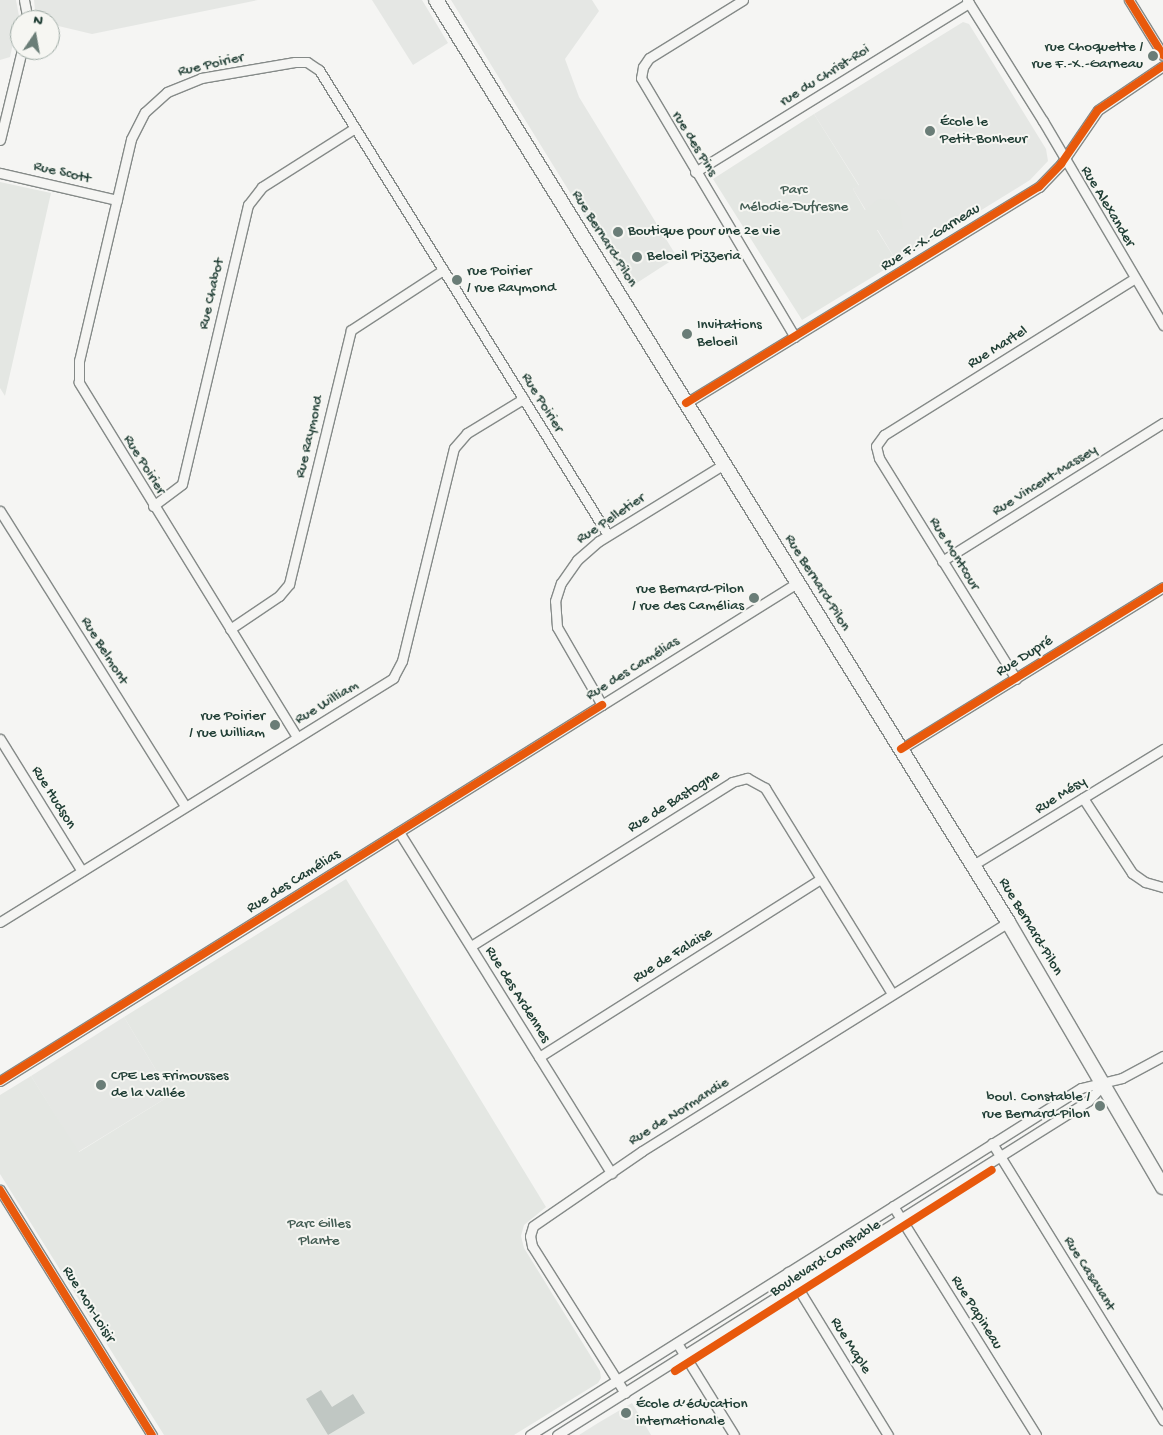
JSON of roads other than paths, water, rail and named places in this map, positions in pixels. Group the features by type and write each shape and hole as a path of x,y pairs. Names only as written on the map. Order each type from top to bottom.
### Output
{"main road":[{"name":"Rue Bernard-Pilon","path":"436,0 1008,922 1104,1083 1163,1187"}],"street":[{"name":"rue des Pins","path":"742,0 649,58 642,71 643,86 795,337"},
{"path":"1129,0 1163,54"},
{"name":"rue du Christ-Roi","path":"695,172 968,2"},
{"name":"Rue Alexander","path":"968,2 1163,325"},
{"path":"0,140 20,60"},
{"name":"Rue Poirier","path":"297,737 82,392 78,377 79,361 131,139 141,119 161,96 187,82 307,62 320,70 608,535"},
{"name":"Rue F.-X.-Garneau","path":"686,403 1034,190 1064,159 1088,120 1104,104 1163,66"},
{"name":"Rue Chabot","path":"153,506 182,484 248,205 262,188 355,128"},
{"name":"Rue Scott","path":"0,173 117,200"},
{"name":"Rue Raymond","path":"230,629 279,596 289,584 351,330 443,270"},
{"name":"Rue Martel","path":"878,442 884,435 1134,279"},
{"name":"Rue William","path":"0,922 389,681 398,671 454,448 463,435 523,398"},
{"name":"Rue Vincent-Massey","path":"942,561 1163,423"},
{"name":"Rue Montcour","path":"878,442 878,458 1016,679"},
{"name":"Rue Pelletier","path":"602,705 562,638 555,608 558,589 568,572 584,553 608,535 724,464"},
{"name":"Rue Belmont","path":"0,511 185,806"},
{"name":"Rue des Camélias","path":"0,1082 797,582"},
{"name":"Rue Dupré","path":"901,749 1163,587"},
{"name":"Rue Hudson","path":"0,739 82,871"},
{"name":"Rue Mésy","path":"973,865 1163,748"},
{"name":"Rue de Bastogne","path":"471,946 740,778 754,779 765,788 892,994"},
{"path":"1083,798 1132,873 1145,882 1163,887"},
{"name":"Rue des Ardennes","path":"399,832 611,1173"},
{"name":"Rue de Falaise","path":"539,1056 821,879"},
{"name":"Rue de Normandie","path":"624,1394 532,1246 530,1236 538,1221 892,994 1008,922"},
{"path":"1104,1083 1122,1078 1163,1056"},
{"name":"Boulevard Constable","path":"530,1435 1081,1088 1104,1083"},
{"name":"Boulevard Constable","path":"557,1435 1088,1100 1104,1083"},
{"name":"Rue Casavant","path":"992,1143 1163,1420"},
{"name":"Rue Mon-Loisir","path":"0,1190 149,1434"},
{"name":"Rue Papineau","path":"893,1206 1036,1435"},
{"name":"Rue Maple","path":"788,1272 888,1435"},
{"path":"677,1342 734,1435"}],"place":[{"name":"rue Choquette / rue F.-X.-Garneau","path":"1153,56"},
{"name":"École le Petit-Bonheur","path":"930,131"},
{"name":"Boutique pour une 2e vie","path":"618,232"},
{"name":"Beloeil Pizzeria","path":"637,257"},
{"name":"rue Poirier / rue Raymond","path":"457,280"},
{"name":"Invitations Beloeil","path":"687,334"},
{"name":"rue Bernard-Pilon / rue des Camélias","path":"754,598"},
{"name":"rue Poirier / rue William","path":"275,725"},
{"name":"CPE Les Frimousses de la Vallée","path":"101,1085"},
{"name":"boul. Constable / rue Bernard-Pilon","path":"1100,1106"},
{"name":"École d’éducation internationale","path":"626,1413"}],"park label":[{"name":"Parc Mélodie-Dufresne","path":"794,198"},
{"name":"Parc Gilles Plante","path":"319,1232"}]}
